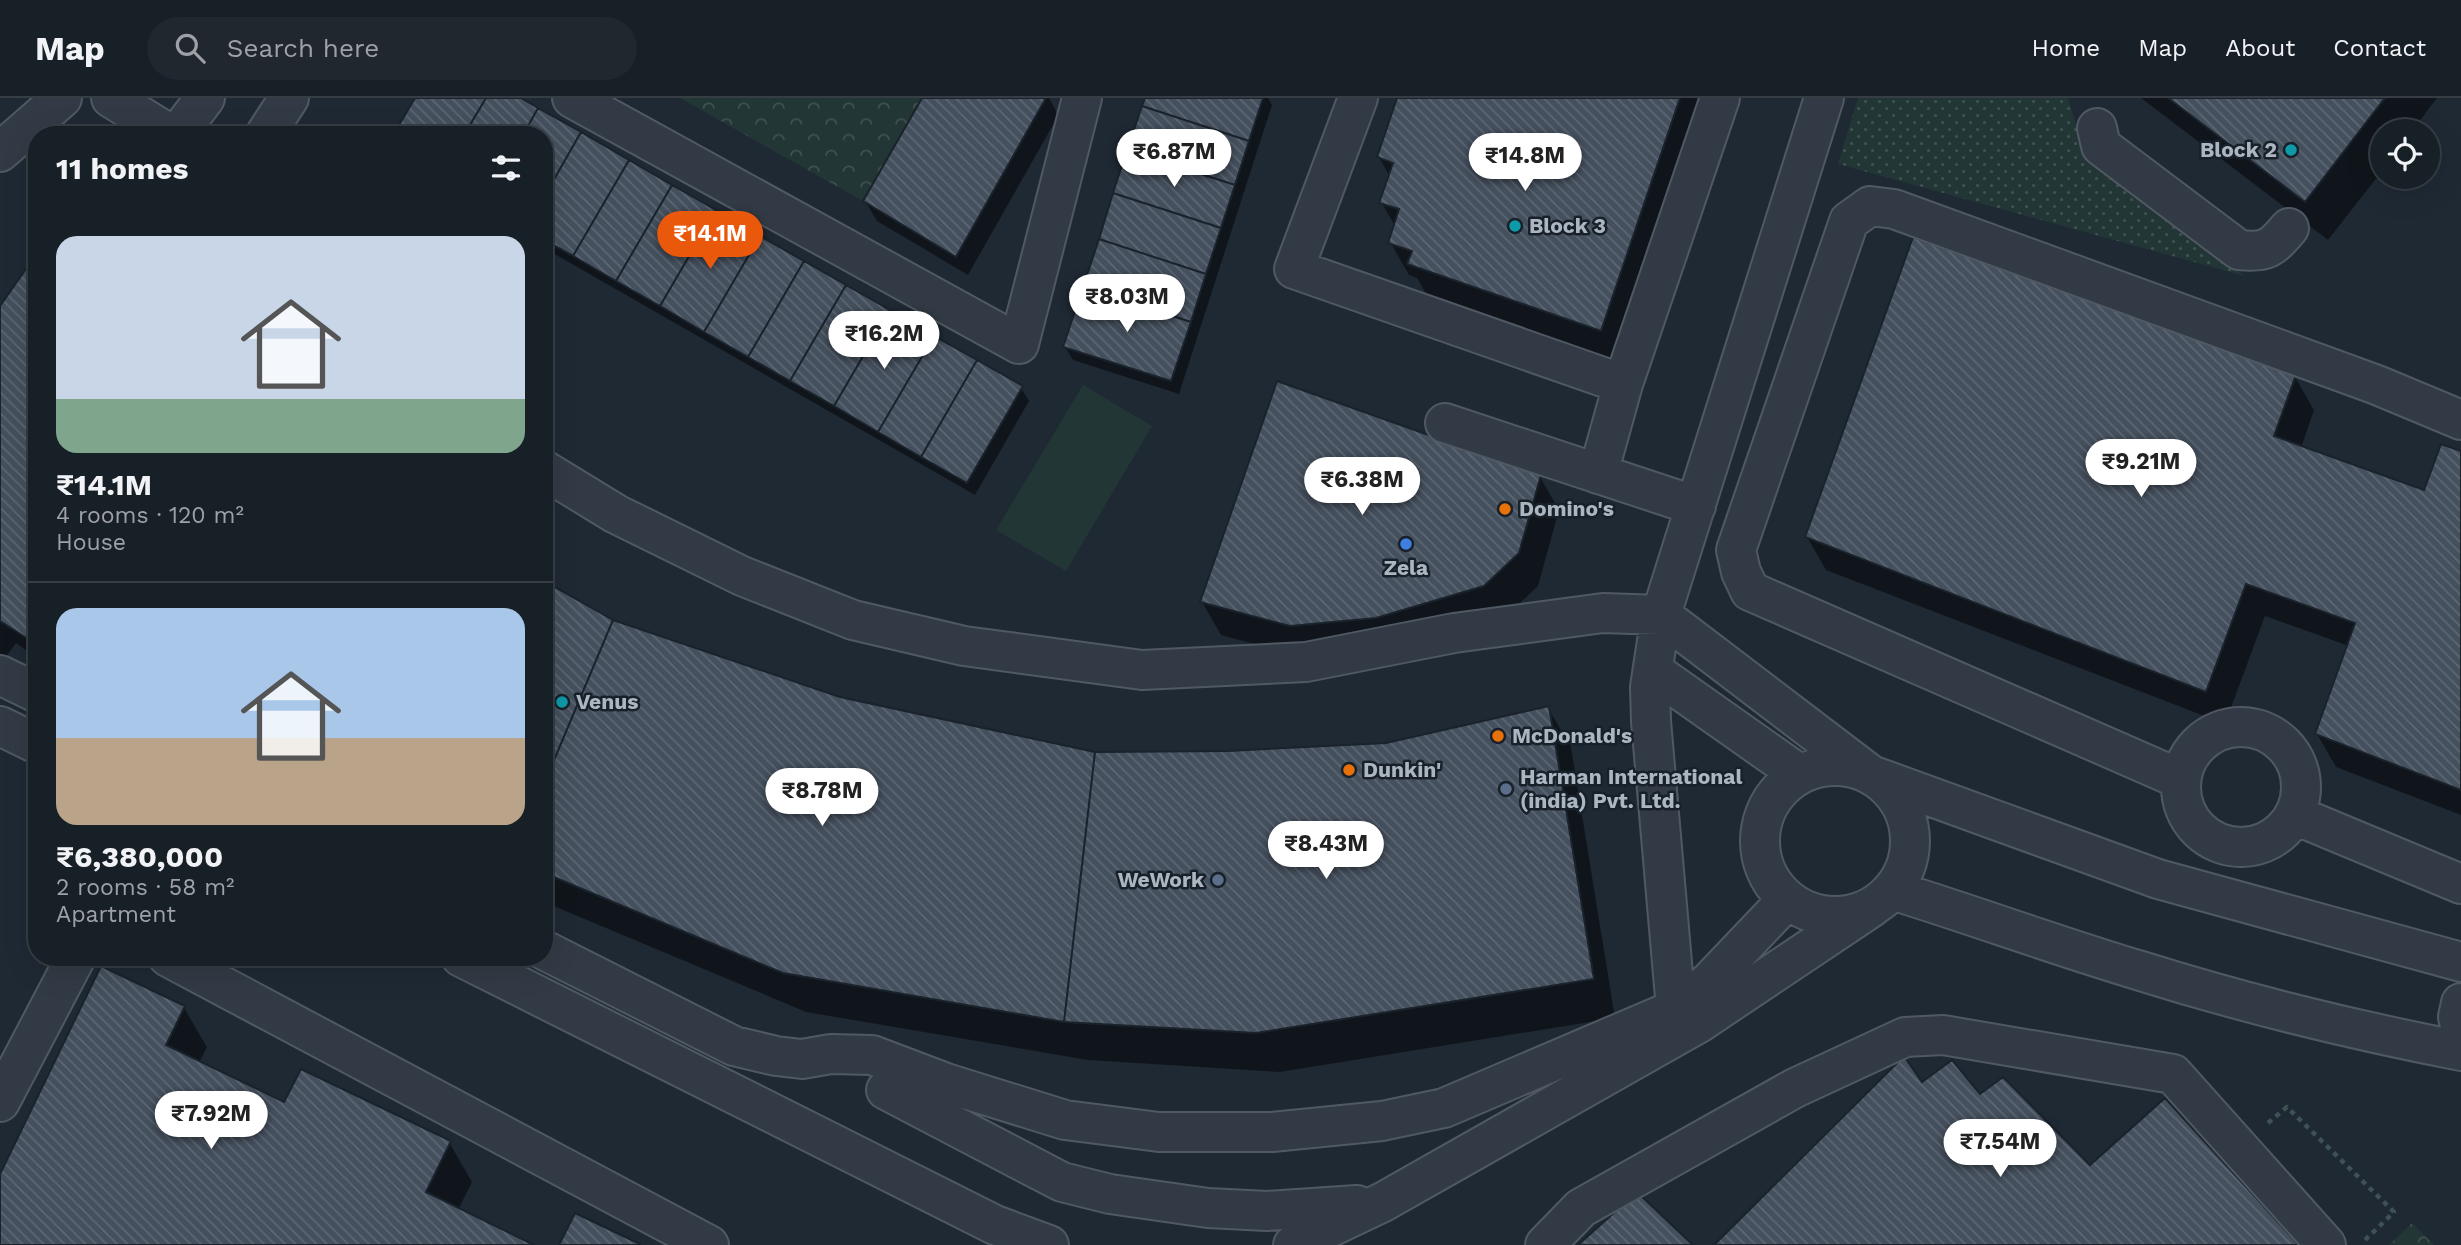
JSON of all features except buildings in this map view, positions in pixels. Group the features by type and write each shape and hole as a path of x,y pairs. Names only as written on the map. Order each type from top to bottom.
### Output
{"lane":[{"path":"30,126 62,98"},
{"path":"111,98 156,126"},
{"path":"184,126 205,98"},
{"path":"271,126 289,98"},
{"path":"572,98 1019,344 1082,98"},
{"path":"1358,98 1294,269 1623,384"},
{"path":"1598,474 1623,384 1720,98"},
{"path":"1680,1021 1651,721 1650,687 1661,615 1824,98"},
{"path":"0,152 28,128"},
{"path":"2097,128 2101,146 2239,250 2256,252 2272,248 2289,228"},
{"path":"2180,779 1750,591 1741,572 1736,550 1849,220 1870,206 1894,209 2377,385 2461,420"},
{"path":"1445,423 1696,506"},
{"path":"553,475 616,513 742,576 853,620 964,646 1142,670 1306,662 1454,633 1603,614 1661,615 1889,789 1903,808 1910,830 1909,853 1902,875 1882,899 1383,1202 1293,1245"},
{"path":"1653,671 1799,774"},
{"path":"0,675 28,689"},
{"path":"0,726 28,740"},
{"path":"2232,727 2253,727 2277,738 2292,754 2300,773 2301,794 2295,815 2285,829 2266,842 2239,848 2218,843 2205,836 2186,814 2181,799 2180,779 2188,756 2207,736 2232,727"},
{"path":"2461,962 2158,879 1847,767 1822,767 1799,774 1779,789 1766,810 1759,834 1761,858 1771,881 1787,900 1806,911 1828,916 1851,914 1882,899 2261,1006 2461,1051"},
{"path":"2295,815 2461,884"},
{"path":"553,954 734,1045 776,1056 802,1059 831,1054 872,1055 946,1083 1065,1120 1159,1132 1272,1132 1382,1121 1444,1108 1680,1021 1709,982 1787,900"},
{"path":"0,1102 71,966"},
{"path":"185,966 702,1243"},
{"path":"479,966 995,1225 1049,1245"},
{"path":"2461,1003 2458,1017 2461,1031"},
{"path":"1545,1245 1581,1208 1794,1088 1905,1037 1943,1035 2173,1074 2326,1245"},
{"path":"886,1090 1062,1182 1110,1194 1171,1205 1267,1211 1325,1209 1383,1202"}],"green space":[{"path":"680,98 922,98 863,201"},
{"path":"1858,98 2068,98 2085,156 2245,276 1838,164"},
{"path":"1083,385 1152,426 1066,571 996,530"},
{"path":"2412,1223 2434,1245 2389,1245"}],"place":[{"name":"Block 2","path":"2291,150"},
{"name":"Block 3","path":"1515,226"},
{"name":"Domino's","path":"1505,509"},
{"name":"Zela","path":"1406,544"},
{"name":"Venus","path":"562,702"},
{"name":"McDonald's","path":"1498,736"},
{"name":"Dunkin'","path":"1349,770"},
{"name":"Harman International (india) Pvt. Ltd.","path":"1506,789"},
{"name":"WeWork","path":"1218,880"}]}
